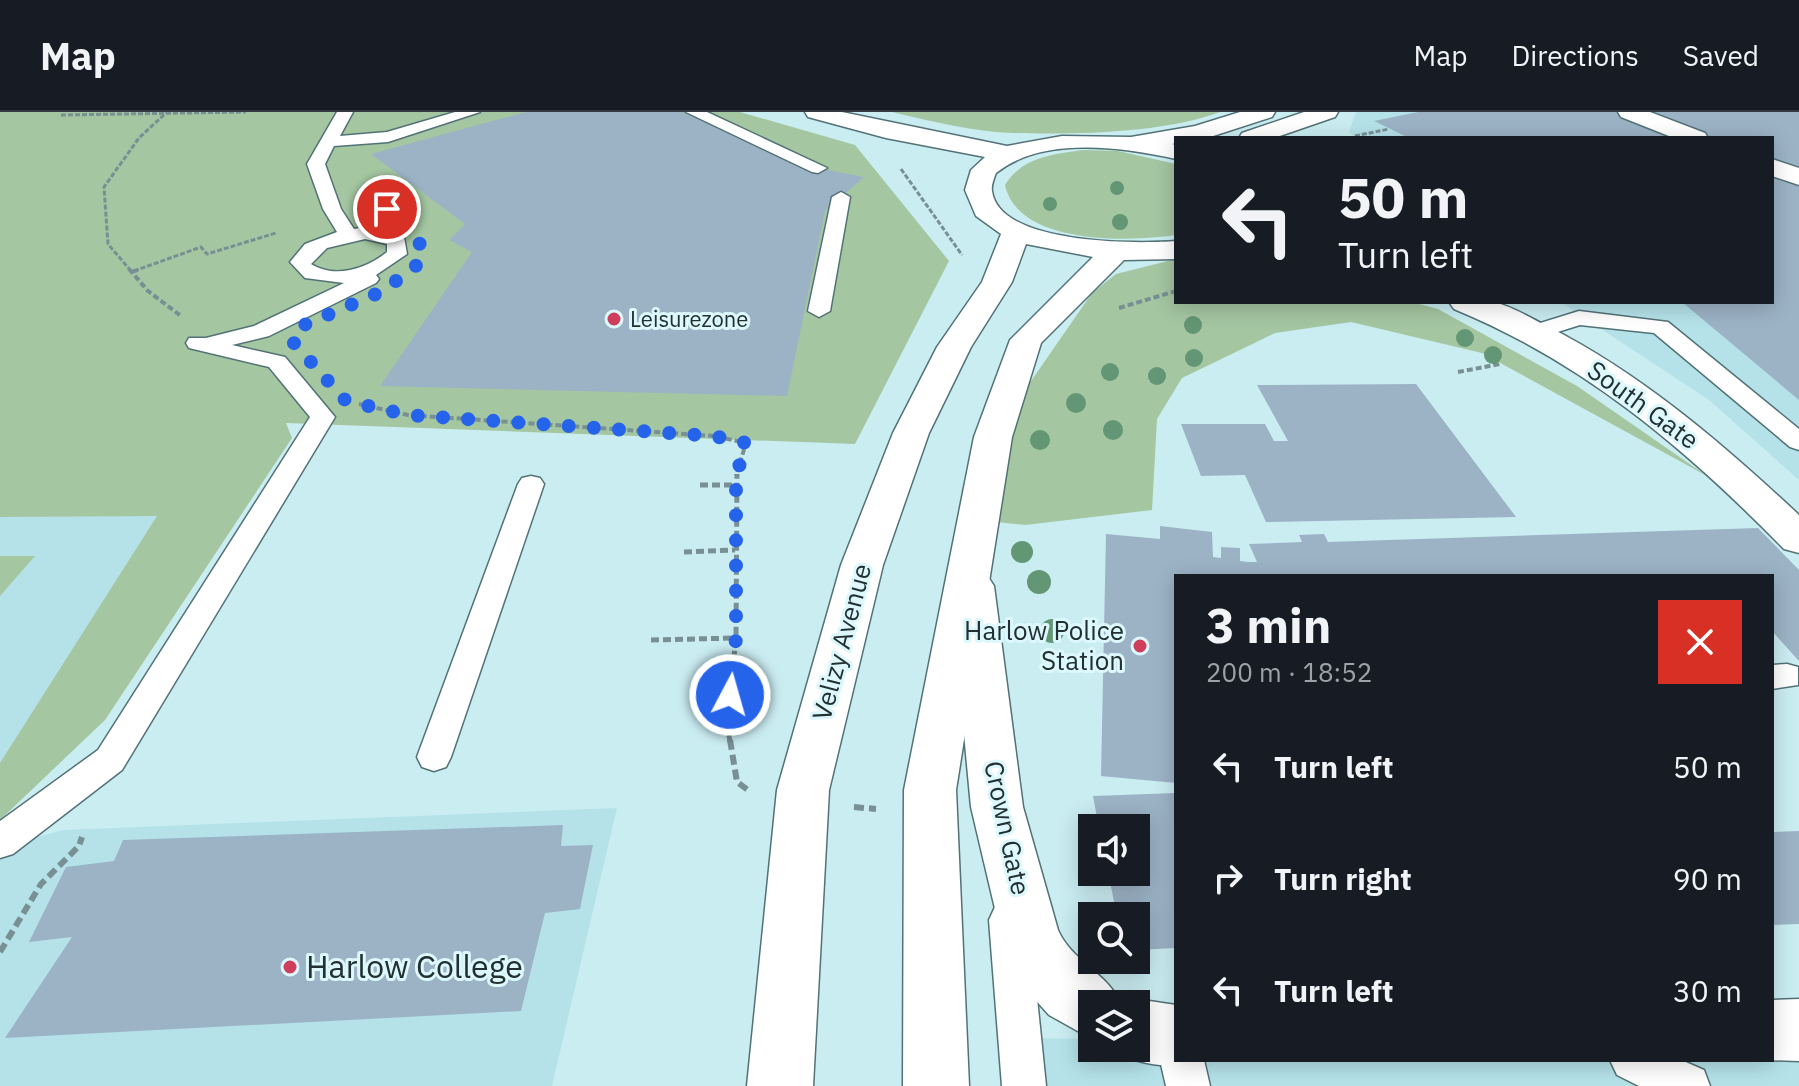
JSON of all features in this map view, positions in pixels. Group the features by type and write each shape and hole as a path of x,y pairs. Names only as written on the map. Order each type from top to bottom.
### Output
{"main road":[{"path":"816,112 886,131 1011,154"},
{"path":"1175,136 1198,133 1264,112"},
{"path":"1257,136 1327,112"},
{"path":"1629,112 1691,136"},
{"path":"886,131 980,179"},
{"path":"1174,136 1129,142 1052,143 1011,154 996,161 980,179 978,191 982,203 996,218 1017,230 1064,246 1114,253 1174,250"},
{"path":"1129,142 1174,152"},
{"path":"1774,168 1799,177"},
{"name":"Velizy Avenue","path":"780,1086 803,790 862,565 911,433 954,347 997,282 1017,230"},
{"path":"936,1086 930,790 971,575 993,437 1026,340 1114,253"},
{"name":"South Gate","path":"1469,304 1589,364 1651,404 1798,536"},
{"name":"Crown Gate","path":"971,575 1001,819 1029,930 1044,966 1078,996"},
{"path":"1774,1031 1799,1030"},
{"path":"1150,1032 1174,1036"}],"lane":[{"path":"345,112 316,164 336,215 349,235"},
{"path":"327,142 388,137 472,112"},
{"path":"694,112 818,168"},
{"path":"819,311 841,197"},
{"path":"0,842 110,760 323,417 277,362 197,343 228,342 285,325 373,277 390,261 400,247 397,241 379,234 349,235 311,249 300,262 302,267 318,276 346,276 390,261"},
{"path":"261,331 314,302 330,299"},
{"path":"1532,333 1579,318 1660,327 1799,442"},
{"path":"277,362 285,325"},
{"path":"434,757 531,484"},
{"path":"1001,819 1024,1086"},
{"path":"768,1086 785,1016"},
{"path":"1182,1062 1188,1086"},
{"path":"1636,1062 1688,1086"}],"path":[{"path":"61,115 246,112"},
{"path":"166,113 139,138 104,187 108,244 148,291 202,331 228,342"},
{"path":"1355,136 1389,129"},
{"path":"901,169 965,260"},
{"path":"132,272 201,247 207,254 336,215"},
{"path":"1105,312 1174,292"},
{"path":"1458,372 1501,364"},
{"path":"346,401 408,415 714,436 746,443 736,485 736,638 727,723 737,782 756,795"},
{"path":"700,485 736,485"},
{"path":"684,552 735,550"},
{"path":"651,640 736,638"},
{"path":"0,952 41,884 79,846 110,760"}],"shaded area":[{"path":"1356,112 1799,112 1799,480 1709,400 1563,304 1774,304 1774,136 1354,136 1349,132"},
{"path":"197,481 0,766 0,484"},
{"name":"Harlow College","path":"617,808 552,1086 0,1086 0,847 63,830"},
{"path":"1799,1030 1799,1086 1021,1086 1019,1038 1078,1039 1078,1062 1150,1062 1150,1052 1174,1059 1174,1062 1774,1062 1774,1058"}],"green space":[{"path":"0,112 740,112 855,145 949,261 855,444 286,423 292,438 105,720 0,820 0,763 157,516 0,517"},
{"path":"892,112 1220,112 1146,128 1036,134 968,128"},
{"path":"1118,151 1174,164 1174,235 1131,239 1078,235 1052,229 1031,219 1014,205 1005,185 1020,168 1040,158 1061,153"},
{"path":"1174,260 1174,304 1419,304 1438,309 1577,386 1707,476 1482,353 1351,322 1275,333 1182,378 1157,419 1152,510 1025,525 987,521 1029,384 1092,293 1116,274"},
{"path":"0,556 35,556 0,596"}],"building":[{"name":"Leisurezone","path":"526,112 683,112 791,163 864,177 825,211 787,396 380,386 472,252 449,240 465,224 371,154"},
{"path":"1418,112 1623,112 1684,136 1405,136 1374,121"},
{"path":"1632,112 1799,112 1799,174 1774,167 1774,136 1694,136"},
{"path":"1774,171 1799,181 1799,400 1684,304 1774,304"},
{"path":"1416,384 1516,517 1266,522 1245,475 1201,476 1181,424 1265,424 1274,441 1288,441 1257,385"},
{"name":"Harlow Police Station","path":"1160,526 1212,532 1213,557 1221,558 1221,547 1240,548 1240,561 1257,562 1249,544 1302,542 1299,535 1324,534 1328,542 1758,528 1799,570 1799,661 1774,633 1774,574 1174,574 1174,783 1101,776 1106,534 1160,539"},
{"path":"1174,793 1174,948 1150,949 1150,902 1114,902 1111,886 1150,886 1150,814 1096,814 1093,796"},
{"name":"Harlow College","path":"563,825 561,846 593,845 580,909 545,913 521,1011 5,1038 72,937 29,942 66,867 114,861 123,840"},
{"path":"1799,831 1799,924 1774,925 1774,832"}],"place":[{"name":"Leisurezone","path":"614,319"},
{"name":"Harlow Police Station","path":"1140,646"},
{"name":"Harlow College","path":"290,967"}],"route":[{"path":"387,209 418,232 422,261 383,291 328,312 313,324 297,328 293,342 346,401 408,415 714,436 746,443 736,477 736,638 730,695"}]}
